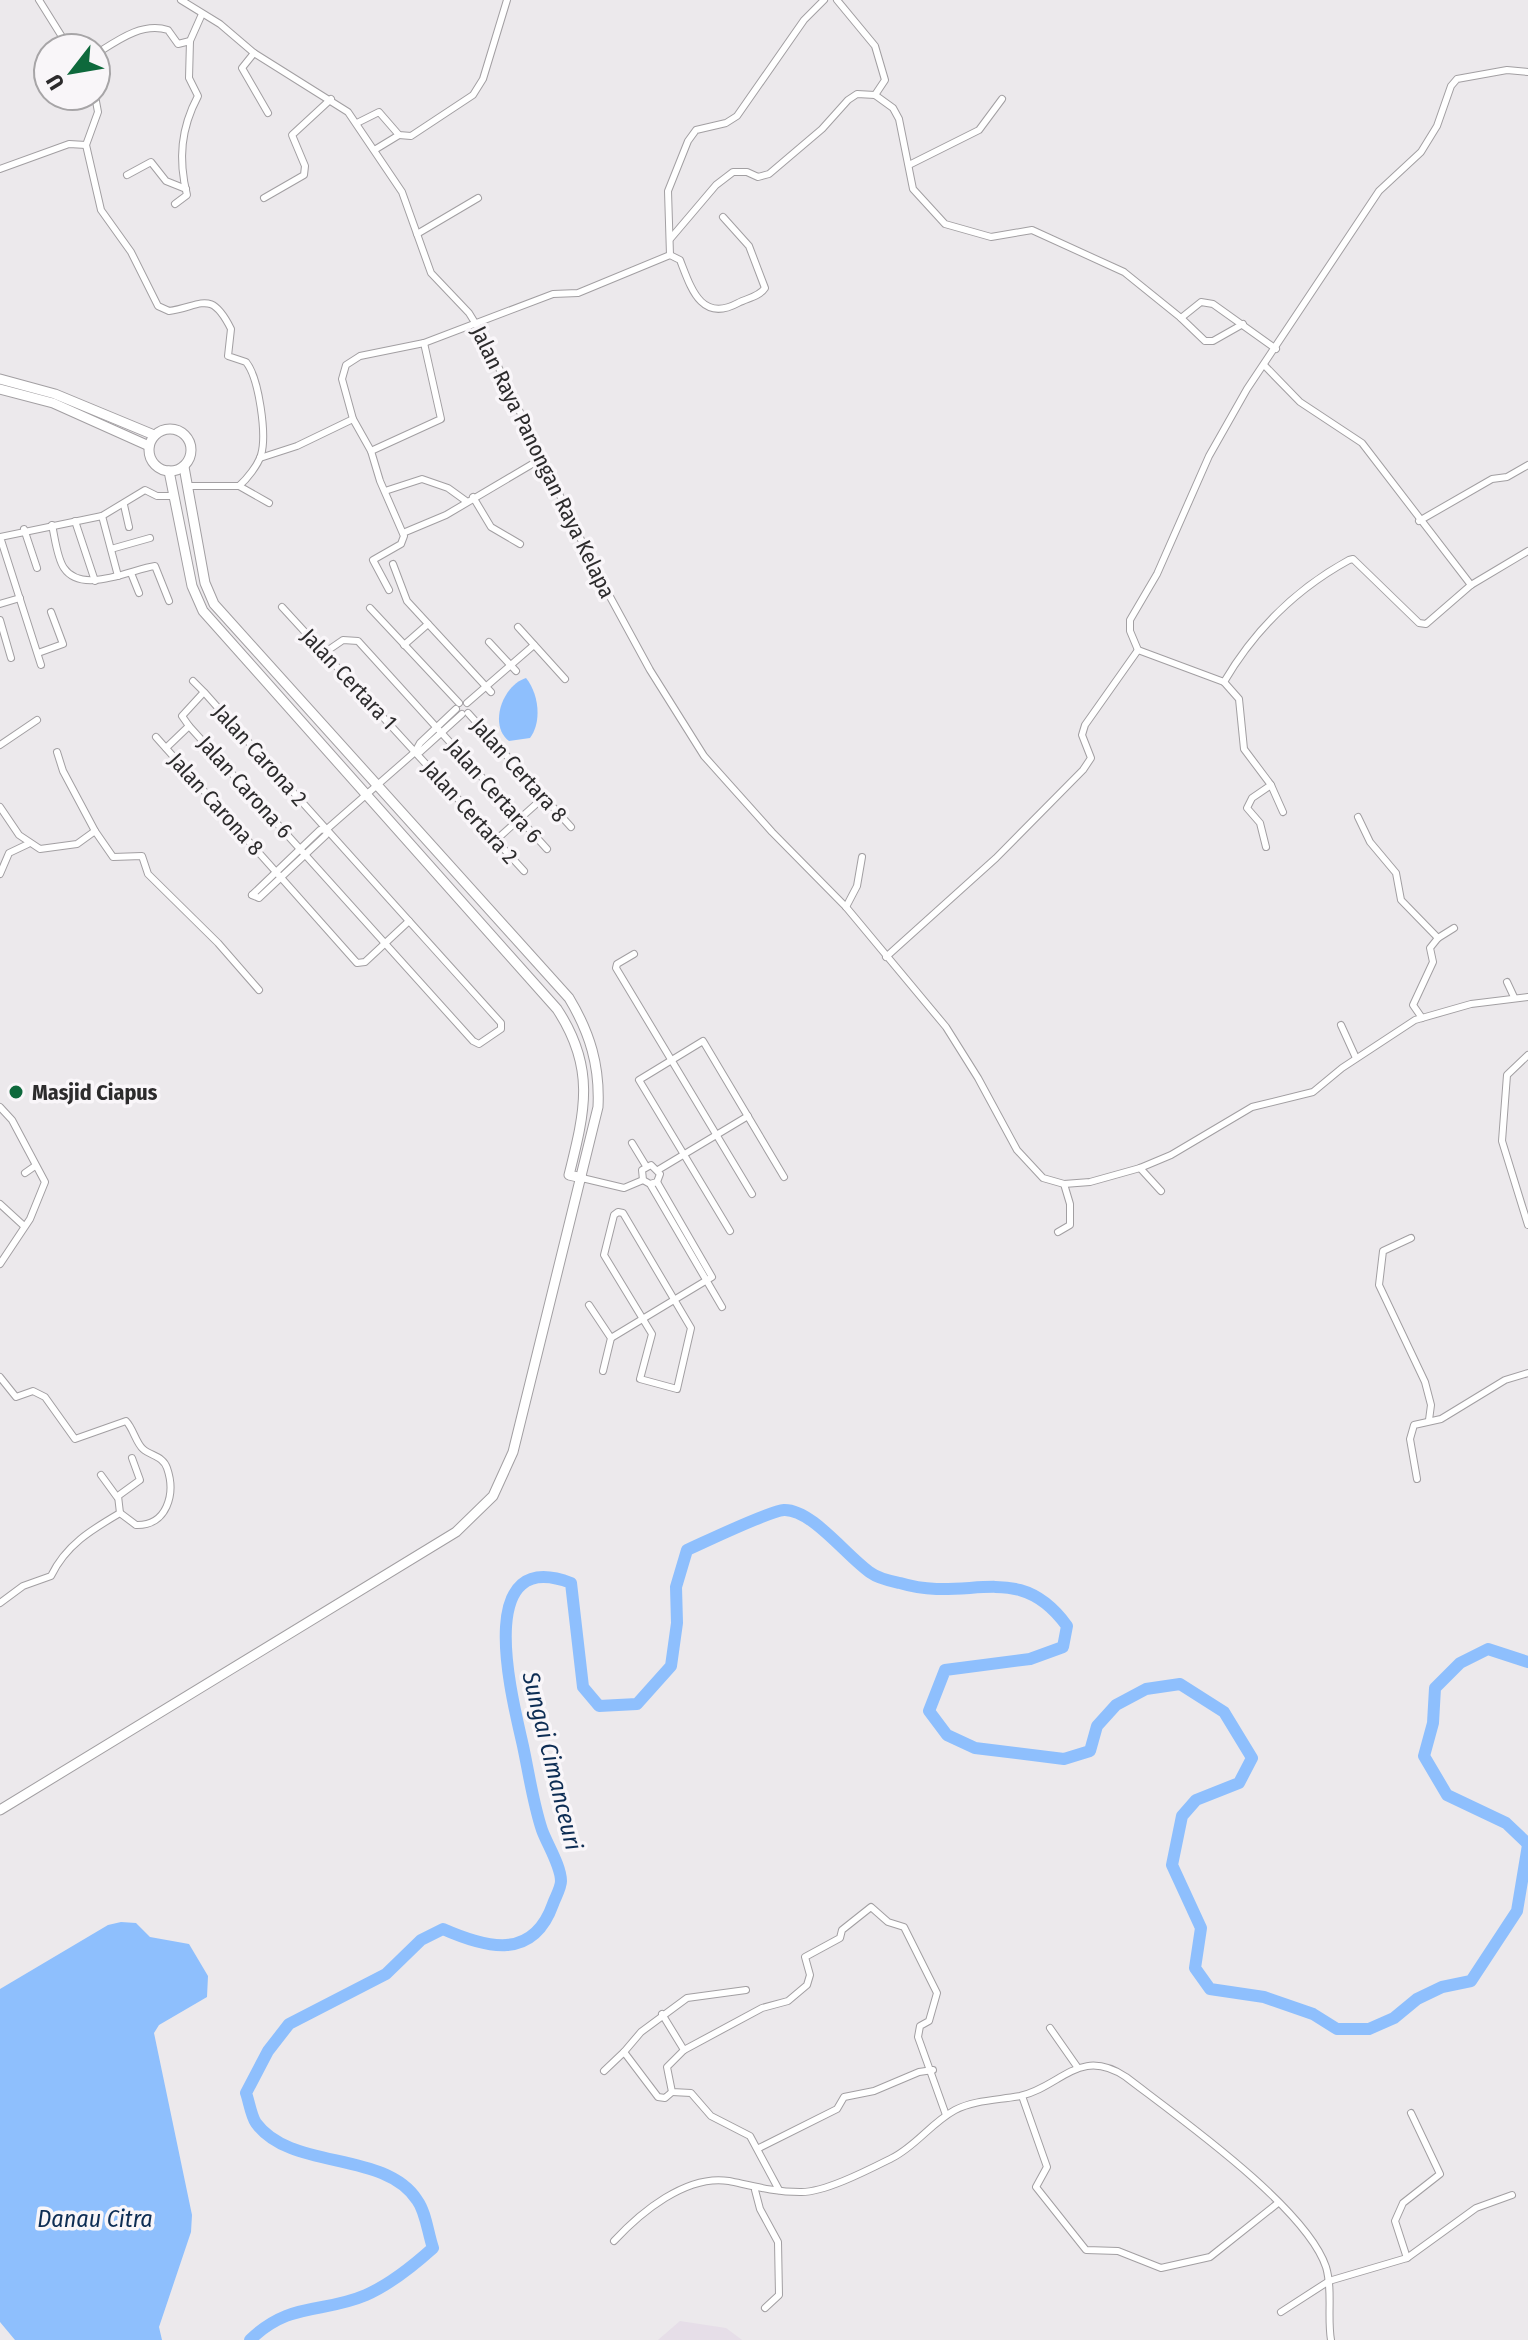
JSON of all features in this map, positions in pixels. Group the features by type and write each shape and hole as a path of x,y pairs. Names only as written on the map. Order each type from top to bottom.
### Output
{"street":[{"path":"39,0 59,32"},
{"name":"Jalan Raya Panongan Raya Kelapa","path":"181,0 226,29 254,53 331,99 357,123 406,199 431,273 477,323 624,623 704,756 772,832 846,907 956,1042 1025,1163 1043,1178 1064,1184"},
{"path":"376,149 399,135 411,136 473,95 483,79 507,0"},
{"path":"670,255 668,191 690,138 700,128 722,124 737,116 804,20 824,0"},
{"path":"837,0 875,46 885,80 875,95"},
{"path":"175,204 187,197 179,146 189,107 198,94 189,78 190,41 202,14"},
{"path":"112,45 132,33 151,28 168,30 178,44 190,41"},
{"path":"254,53 242,68 268,113"},
{"path":"1283,812 1271,785 1244,749 1239,699 1224,682 1138,650 1130,631 1130,620 1157,574 1209,456 1379,191 1421,152 1437,126 1451,86 1457,79 1507,70 1528,72"},
{"path":"671,238 709,193 733,172 758,177 769,174 822,129 848,100 857,94 875,95 893,108 899,119 916,195 952,228 991,237 1032,230 1124,272 1205,341 1213,341 1243,324"},
{"path":"264,198 304,175 305,166 292,135 331,99"},
{"path":"909,165 979,130 1002,99"},
{"path":"98,112 86,145 101,210 131,252 158,306 164,311 173,311 205,302 226,319 232,334 228,356 246,362 256,380 262,436 260,458 239,486"},
{"path":"357,123 379,112 399,135"},
{"path":"0,169 69,144 86,145"},
{"path":"127,175 151,162 166,181 186,189"},
{"path":"417,234 478,198"},
{"path":"389,590 373,560 401,544 403,533 371,451 353,419 342,379 346,365 360,356 424,343 553,294 578,293 670,255 680,260 690,288 716,311 761,294 765,284 749,246 723,217"},
{"path":"1181,318 1201,302 1213,304 1276,349"},
{"path":"371,451 441,419 424,343"},
{"path":"1265,366 1300,402 1362,443 1471,585"},
{"path":"0,379 154,435 170,429 186,436 191,452 184,467 187,486 205,583 214,604 569,998 593,1051 599,1085 598,1107 582,1178 513,1452 503,1479 480,1511 456,1532 0,1810"},
{"path":"0,389 54,398 149,446"},
{"path":"260,458 297,446 353,419"},
{"path":"154,435 149,446 153,462 169,471 184,467"},
{"path":"403,533 446,515 534,463 548,467"},
{"path":"1419,521 1493,478 1507,477 1528,465"},
{"path":"169,471 192,586 203,611 569,1026 586,1086 582,1122 569,1175 624,1188 650,1182 658,1170 748,1116"},
{"path":"385,491 422,479 448,488 469,499 491,527 520,544"},
{"path":"187,486 239,486 269,503"},
{"path":"41,665 0,537 24,529 102,516 145,490 157,496 176,496"},
{"path":"124,505 129,527"},
{"path":"102,516 118,576"},
{"path":"75,521 95,581"},
{"path":"52,525 64,569 95,581 157,567 169,601"},
{"path":"24,529 37,568"},
{"path":"111,549 150,538"},
{"path":"1224,682 1268,623 1312,580 1351,559 1422,624 1430,622 1471,585 1528,551"},
{"path":"393,564 407,601 488,689"},
{"path":"131,573 139,593"},
{"path":"0,604 20,598"},
{"name":"Jalan Certara 1","path":"282,607 415,752"},
{"name":"Jalan Certara 8","path":"370,608 571,827"},
{"path":"38,653 63,644 51,612"},
{"path":"0,620 11,658"},
{"path":"404,645 428,624"},
{"path":"518,627 565,679"},
{"name":"Jalan Certara 6","path":"324,653 343,640 353,639 547,849"},
{"path":"489,642 513,668"},
{"path":"246,888 259,898 279,874 326,835 327,829 375,784 415,752 420,752 462,708 513,668 534,645"},
{"path":"886,957 996,858 1083,770 1091,758 1082,735 1085,725 1138,650"},
{"name":"Jalan Carona 2","path":"193,681 502,1026 479,1044 475,1042"},
{"path":"166,748 189,726 182,716 184,710 204,692"},
{"path":"0,745 37,720"},
{"name":"Jalan Carona 6","path":"189,726 475,1042"},
{"name":"Jalan Carona 8","path":"156,737 357,963 365,962 385,944"},
{"path":"57,752 63,771 95,831 113,857 133,854 143,857 148,874 218,943 259,990"},
{"name":"Jalan Certara 2","path":"415,752 524,871"},
{"path":"1266,847 1260,823 1247,808 1252,798 1271,785"},
{"path":"496,840 544,797"},
{"path":"0,807 29,844 40,849 57,849 82,841 95,831"},
{"path":"1358,817 1370,842 1396,873 1401,900 1438,938"},
{"path":"0,874 9,853 29,844"},
{"path":"846,907 857,886 862,857"},
{"path":"385,944 409,921"},
{"path":"1422,1018 1413,1005 1433,962 1430,948 1438,938 1454,928"},
{"path":"634,954 617,964 616,968 752,1194"},
{"path":"1507,982 1514,997"},
{"path":"1058,1232 1070,1225 1070,1204 1064,1184 1103,1180 1140,1168 1171,1155 1252,1107 1313,1092 1356,1058 1422,1018 1514,997 1528,997"},
{"path":"1341,1025 1356,1058"},
{"path":"730,1231 639,1080 703,1041 784,1177"},
{"path":"1528,1055 1507,1075 1501,1133 1528,1225"},
{"path":"0,1107 12,1120 45,1182 24,1226 0,1264"},
{"path":"632,1143 646,1166 658,1170"},
{"path":"25,1173 35,1166"},
{"path":"646,1166 642,1170 722,1307"},
{"path":"1140,1168 1161,1191"},
{"path":"0,1204 24,1226"},
{"path":"623,1213 674,1299 691,1328 677,1389 640,1379 652,1334 604,1255 614,1215 623,1213"},
{"path":"1411,1238 1383,1251 1379,1285 1425,1382 1430,1400 1429,1420"},
{"path":"603,1371 611,1338 706,1280"},
{"path":"589,1305 611,1338"},
{"path":"1417,1479 1410,1432 1414,1425 1441,1419 1505,1380 1528,1373"},
{"path":"0,1377 16,1397 33,1391 45,1397 75,1439 124,1420 143,1449 164,1462 168,1469 169,1501 165,1513 141,1526 120,1513 117,1497 101,1475"},
{"path":"117,1497 140,1480 132,1458"},
{"path":"0,1603 23,1586 51,1576 81,1536 120,1513"},
{"path":"672,2092 667,2067 684,2050 762,2008 788,2001 807,1985 810,1975 805,1957 840,1938 842,1930 871,1907 888,1922 904,1927 937,1993 929,2021 918,2030 918,2039 933,2070 946,2115"},
{"path":"604,2071 662,2014 690,1996 746,1990"},
{"path":"662,2014 684,2050"},
{"path":"1050,2028 1078,2068"},
{"path":"624,2052 658,2097 665,2098 672,2092 691,2093 711,2116 750,2136 779,2190"},
{"path":"614,2241 642,2211 694,2186 727,2181 755,2190 807,2192 893,2158 958,2108 1022,2096 1078,2068 1104,2066 1126,2077 1239,2166 1278,2203 1320,2254 1329,2281 1331,2340"},
{"path":"759,2148 837,2109 844,2097 874,2091 919,2072 933,2070"},
{"path":"1022,2096 1047,2167 1036,2187 1086,2250 1118,2251 1161,2268 1201,2260 1210,2257 1278,2203"},
{"path":"1407,2258 1395,2221 1403,2203 1417,2190 1434,2182 1440,2174 1411,2113"},
{"path":"755,2190 760,2209 778,2242 779,2295 765,2308"},
{"path":"1281,2312 1329,2281 1407,2258 1476,2208 1512,2195"}],"shaded area":[{"path":"680,2321 726,2328 742,2340 658,2340"}],"water":[{"path":"526,678 536,700 536,724 530,738 509,741 500,725 501,706 511,689"},
{"name":"Danau Citra","path":"136,1923 150,1937 189,1944 208,1976 207,1997 159,2025 154,2033 192,2215 191,2232 159,2327 162,2340 15,2340 0,2322 0,1989 108,1925"}],"waterway":[{"name":"Sungai Cimanceuri","path":"250,2340 279,2319 350,2301 375,2291 433,2248 420,2205 402,2184 361,2166 291,2148 272,2138 254,2120 246,2093 268,2051 289,2024 386,1974 421,1940 443,1929 476,1941 507,1945 533,1935 544,1922 561,1881 534,1799 512,1696 506,1633 509,1606 520,1586 540,1577 571,1583 583,1687 599,1706 637,1704 671,1666 677,1623 676,1587 687,1550 776,1512 784,1510 806,1517 862,1566 881,1578 925,1588 1011,1588 1030,1594 1049,1605 1067,1626 1063,1647 1030,1659 945,1670 929,1711 947,1735 975,1748 1064,1759 1090,1751 1097,1726 1116,1705 1146,1689 1180,1684 1224,1712 1252,1758 1239,1783 1196,1800 1182,1816 1172,1865 1201,1928 1195,1968 1210,1989 1264,1997 1313,2014 1337,2029 1369,2029 1394,2018 1417,1999 1442,1987 1471,1981 1517,1911 1528,1845"},
{"name":"Sungai Cimanceuri","path":"1528,1662 1488,1649 1460,1663 1435,1688 1433,1723 1424,1756 1447,1795 1506,1823 1528,1844"}],"place":[{"name":"Masjid Ciapus","path":"16,1092"}]}
